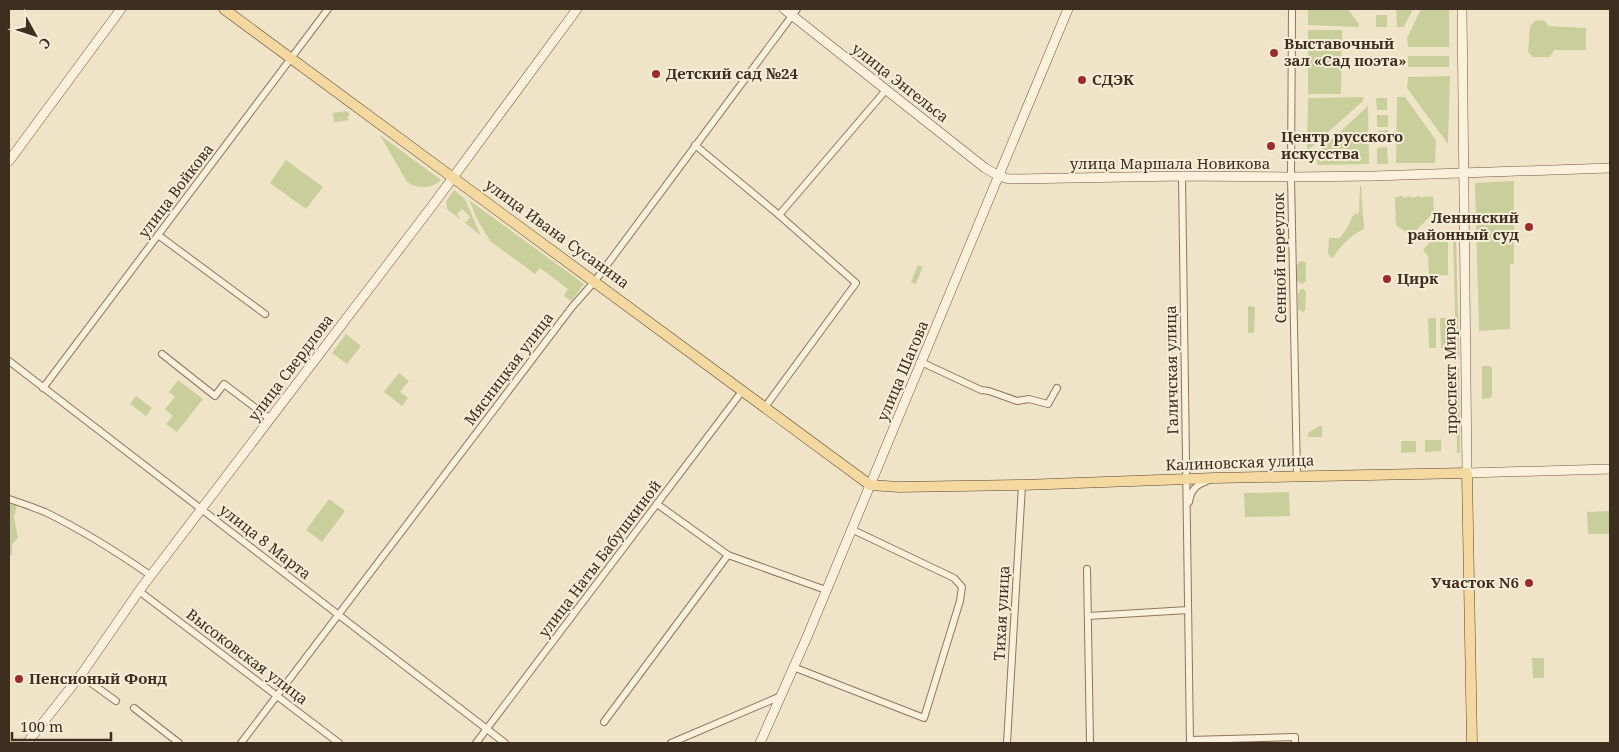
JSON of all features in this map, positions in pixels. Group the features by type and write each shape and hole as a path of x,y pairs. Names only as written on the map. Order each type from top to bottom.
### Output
{"main road":[{"path":"9,161 121,9"},
{"name":"улица Ивана Сусанина","path":"224,9 870,485"},
{"name":"улица Свердлова","path":"27,743 80,675 150,576 453,177 577,9"},
{"name":"улица Энгельса","path":"784,9 794,12 886,90 985,168 999,176"},
{"name":"улица Шагова","path":"760,743 794,667 1068,9"},
{"name":"проспект Мира","path":"1462,9 1472,743"},
{"name":"улица Маршала Новикова","path":"999,176 1009,178 1291,177 1610,168"},
{"name":"Калиновская улица","path":"870,485 899,487 1022,485 1215,478 1610,469"}],"street":[{"name":"улица Войкова","path":"43,388 328,9"},
{"name":"Сенной переулок","path":"1292,9 1291,177 1297,476"},
{"name":"Мясницкая улица","path":"240,743 561,322 595,281 794,12"},
{"path":"779,216 886,90"},
{"path":"695,145 856,283 765,407"},
{"name":"Галичская улица","path":"1182,176 1190,742"},
{"path":"158,235 265,314"},
{"path":"162,354 215,396 224,384 270,419"},
{"name":"улица 8 Марта","path":"9,361 505,743"},
{"path":"921,362 981,390 1017,401 1029,399 1048,404 1057,388"},
{"name":"улица Наты Бабушкиной","path":"476,743 743,390"},
{"path":"1187,513 1193,488 1197,484 1215,478"},
{"name":"Тихая улица","path":"1006,743 1022,485"},
{"path":"9,499 44,512 68,524 124,556 150,576"},
{"path":"657,504 728,555 826,590"},
{"path":"794,667 924,718 960,601 962,587 954,578 851,530"},
{"path":"604,722 728,555"},
{"path":"1088,569 1090,743"},
{"name":"Высоковская улица","path":"139,591 339,743"},
{"path":"1088,616 1188,610"},
{"path":"80,675 116,701"},
{"path":"671,743 781,696"},
{"path":"134,708 179,743"},
{"path":"1190,742 1295,740"}],"green space":[{"path":"1308,9 1348,9 1359,24 1358,27 1308,25"},
{"path":"1396,9 1413,9 1404,27 1397,27"},
{"path":"1421,9 1449,9 1449,47 1408,47 1407,38"},
{"path":"1376,15 1387,15 1387,27 1376,27"},
{"path":"1542,20 1548,26 1586,28 1586,50 1554,50 1550,57 1533,57 1528,52 1530,26 1535,21"},
{"path":"1308,30 1342,30 1341,94 1308,94"},
{"path":"1408,56 1449,56 1449,67 1408,67"},
{"path":"1450,76 1448,144 1407,88 1408,77"},
{"path":"1363,97 1363,101 1307,151 1308,98"},
{"path":"1397,97 1405,97 1436,140 1435,163 1396,163"},
{"path":"1376,98 1387,98 1387,110 1377,110"},
{"path":"1368,106 1369,164 1317,165 1316,154"},
{"path":"346,111 350,114 347,118 350,120 334,122 333,113"},
{"path":"1377,115 1388,115 1388,127 1377,127"},
{"path":"1388,130 1389,142 1378,142 1378,131"},
{"path":"380,135 441,180 433,185 424,187 415,186 407,182"},
{"path":"1387,147 1388,164 1377,164 1377,148"},
{"path":"286,160 323,187 306,209 270,183"},
{"path":"1514,181 1514,264 1510,264 1510,329 1479,331 1475,183"},
{"path":"1360,186 1364,229 1346,241 1333,258 1328,254 1329,238 1340,238 1352,217 1359,213"},
{"path":"454,190 465,199 481,236 462,220 466,222 470,217 462,209 457,214 460,219 447,209 446,201"},
{"path":"1403,196 1403,198 1411,196 1411,198 1420,196 1420,198 1425,196 1433,197 1434,212 1410,237 1405,231 1396,226 1395,197"},
{"path":"469,200 584,284 571,301 564,296 568,289 540,268 535,274 490,241 477,219"},
{"path":"1448,236 1448,275 1429,276 1428,256 1423,250 1434,237"},
{"path":"1453,236 1456,236 1459,356 1456,356"},
{"path":"1300,261 1306,263 1306,281 1302,284 1297,281 1297,265"},
{"path":"918,265 923,267 916,284 911,282"},
{"path":"1301,289 1304,289 1306,292 1305,310 1303,312 1298,309 1298,293"},
{"path":"1248,306 1255,307 1254,333 1248,333"},
{"path":"1428,318 1436,318 1436,348 1429,348"},
{"path":"1440,318 1448,318 1448,348 1441,348"},
{"path":"346,334 361,346 347,364 332,353"},
{"path":"1482,366 1490,366 1492,368 1492,396 1482,399"},
{"path":"1456,368 1459,368 1460,453 1457,453"},
{"path":"399,373 409,381 400,392 408,398 402,406 384,392"},
{"path":"178,380 203,399 177,432 166,424 173,416 165,409 175,397 169,392"},
{"path":"136,396 152,408 146,416 130,404"},
{"path":"1322,426 1322,437 1308,437 1308,433"},
{"path":"1425,440 1441,440 1441,451 1425,452"},
{"path":"1401,441 1416,441 1416,452 1401,453"},
{"path":"1289,492 1290,516 1245,517 1244,493"},
{"path":"329,499 345,511 322,542 306,530"},
{"path":"9,502 17,505 14,517 18,538 12,544 12,555 9,555"},
{"path":"1610,511 1610,534 1588,534 1587,512"},
{"path":"1532,658 1544,658 1544,678 1533,678"}],"place":[{"name":"Выставочный зал «Сад поэта»","path":"1274,53"},
{"name":"Детский сад №24","path":"656,74"},
{"name":"СДЭК","path":"1082,80"},
{"name":"Центр русского искусства","path":"1271,146"},
{"name":"Ленинский районный суд","path":"1529,227"},
{"name":"Цирк","path":"1387,279"},
{"name":"Участок N6","path":"1529,583"},
{"name":"Пенсионый Фонд","path":"19,679"}]}
